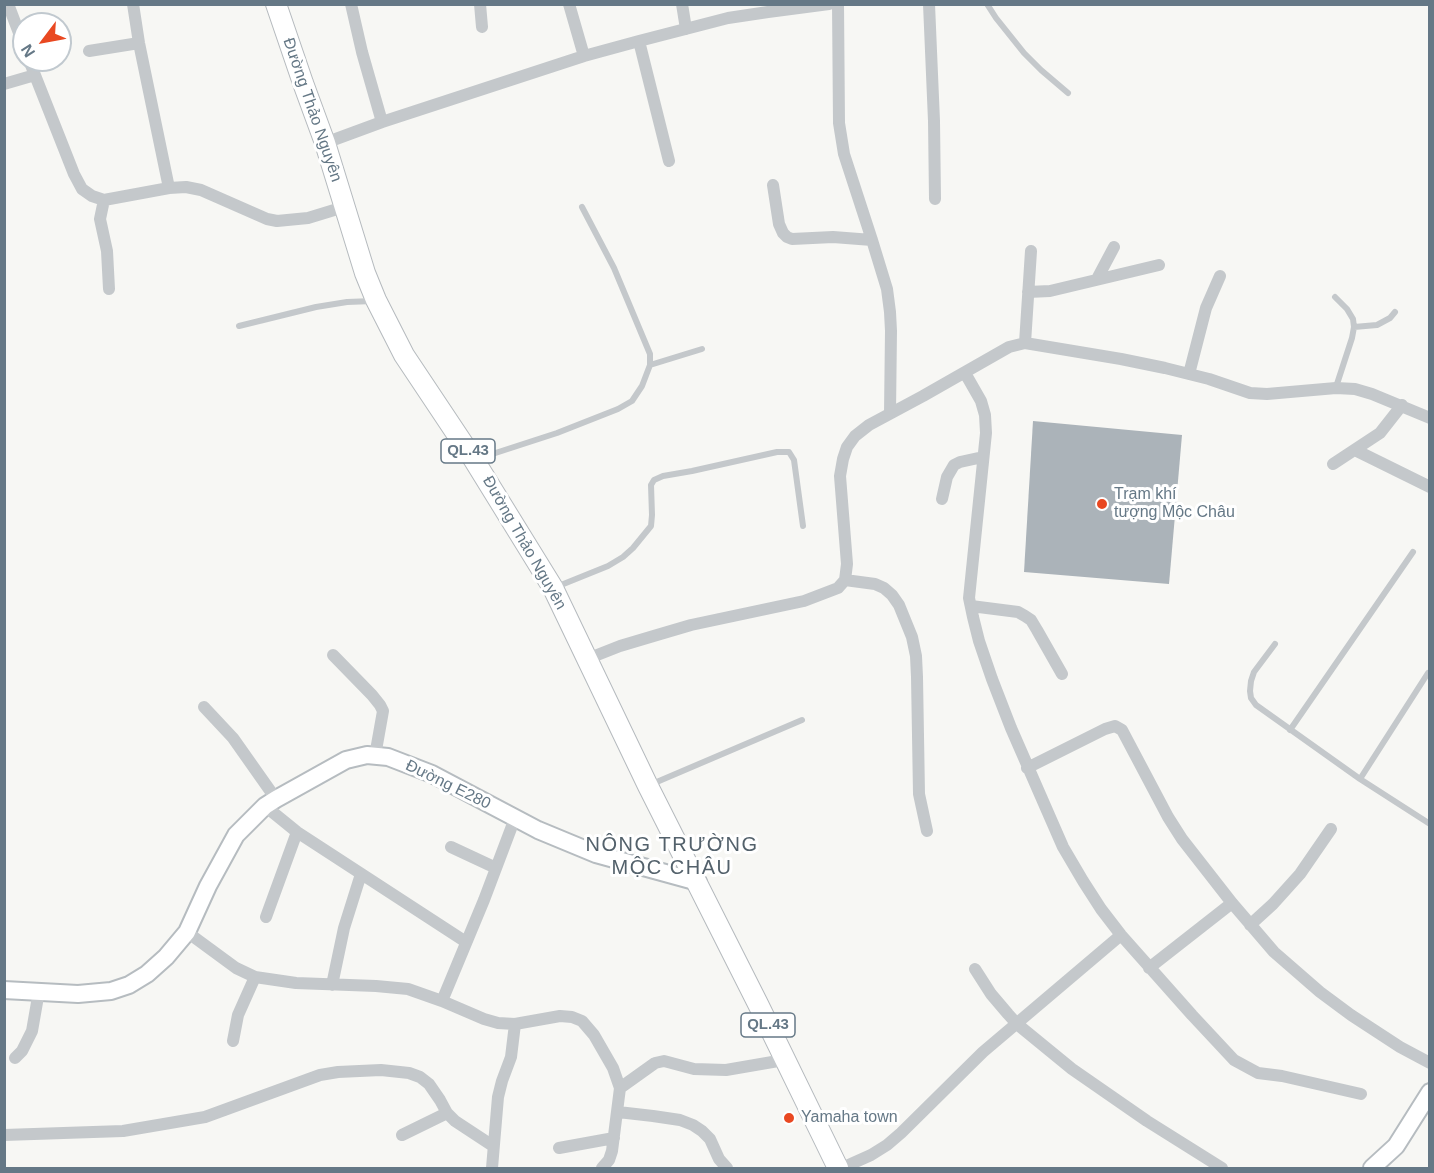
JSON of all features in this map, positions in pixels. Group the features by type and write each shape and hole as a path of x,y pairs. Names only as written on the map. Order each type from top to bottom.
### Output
{"main road":[{"name":"Đường Thảo Nguyên","path":"276,4 325,143 365,273 376,300 404,355 474,460 553,588 648,786 698,882"},
{"name":"Đường E280","path":"4,990 78,994 111,991 129,985 147,974 166,957 187,932 208,886 236,835 270,803 346,760 367,755 388,757 432,774 558,839 596,854 698,882"},
{"name":"QL.43","path":"698,882 784,1060 840,1168"},
{"path":"1372,1168 1396,1146 1430,1092"}],"street":[{"path":"133,4 169,188"},
{"path":"351,4 382,122"},
{"path":"480,4 482,27"},
{"path":"569,4 584,56"},
{"path":"682,4 686,29"},
{"path":"325,143 382,122 639,40 728,18 829,4"},
{"path":"838,4 839,123 844,154 886,289 890,312 890,413"},
{"path":"929,4 935,199"},
{"path":"639,40 669,161"},
{"path":"89,51 139,43"},
{"path":"34,72 74,174 82,189 92,196 104,200 186,187 201,190 267,219 277,221 308,218 344,207"},
{"path":"4,84 35,75"},
{"path":"772,185 779,224 787,237 792,239 833,237 872,240"},
{"path":"104,200 100,219 107,251 109,289"},
{"path":"1097,279 1114,247"},
{"path":"1025,343 1031,251"},
{"path":"1028,292 1050,291 1159,265"},
{"path":"1190,374 1206,308 1220,276"},
{"path":"588,659 620,646 680,628 804,601 838,588 845,580 847,564 840,476 847,447 855,436 869,425 1009,347 1025,343 1132,361 1190,374 1250,393 1355,389 1372,393 1430,418"},
{"path":"965,373 981,401 986,433 969,598 979,641 992,680 1063,847 1101,909 1121,935 1234,1060 1258,1073 1282,1076 1361,1094"},
{"path":"1333,464 1380,433 1402,405"},
{"path":"1355,450 1430,487"},
{"path":"942,499 947,477 954,465 983,457"},
{"path":"845,580 875,584 884,588 899,605 912,637 917,677 919,794 927,831"},
{"path":"971,606 1018,612 1025,615 1037,630 1062,674"},
{"path":"333,655 372,695 383,711 375,756"},
{"path":"204,707 233,738 270,803 297,832 465,942"},
{"path":"1028,768 1105,729 1115,726 1122,730 1168,818 1182,839 1274,952 1320,992 1374,1031 1430,1064"},
{"path":"442,1001 515,818"},
{"path":"1250,925 1280,897 1300,874 1331,830"},
{"path":"266,917 297,832"},
{"path":"451,847 496,868"},
{"path":"332,985 344,928 361,874"},
{"path":"1149,968 1232,903"},
{"path":"187,932 236,968 255,977 296,983 408,989 498,1023 515,1024 560,1016 582,1021 594,1035 613,1068 620,1088 614,1138 609,1160 602,1168"},
{"path":"840,1168 871,1155 887,1145 984,1052 1121,935"},
{"path":"975,969 1017,1024 1072,1069 1103,1092 1222,1168"},
{"path":"233,1041 238,1016 255,977"},
{"path":"15,1058 22,1051 32,1032 39,991"},
{"path":"492,1168 498,1097 511,1057 515,1024"},
{"path":"620,1088 655,1064 664,1061 694,1069 726,1070 784,1060"},
{"path":"4,1135 123,1131 205,1117 320,1075 381,1070 409,1073 420,1077 434,1090 447,1113 455,1121 494,1146"},
{"path":"618,1112 680,1120 693,1125 710,1139 719,1159 727,1168"},
{"path":"402,1136 447,1113"},
{"path":"559,1148 614,1138"}],"lane":[{"path":"987,4 1024,53 1068,93"},
{"path":"474,460 557,433 618,409 632,401 642,386 650,365 650,354 614,268 582,207"},
{"path":"1335,297 1347,309 1353,319 1354,327 1336,388"},
{"path":"239,326 316,307 376,300"},
{"path":"1354,327 1377,325 1390,318 1395,312"},
{"path":"650,365 702,350"},
{"path":"553,588 608,566 633,548 651,526 651,485 654,480 663,476 777,452 789,452 794,460 803,526"},
{"path":"1290,730 1413,552"},
{"path":"1275,644 1254,672 1251,681 1251,698 1262,710 1290,730 1430,824"},
{"path":"1360,779 1428,673"},
{"path":"648,786 802,720"}],"building":[{"name":"Trạm khí tượng Mộc Châu","path":"1033,421 1182,435 1169,584 1024,572"}],"place":[{"name":"Trạm khí tượng Mộc Châu","path":"1102,504"},
{"name":"Yamaha town","path":"789,1118"}],"district":[{"name":"NÔNG TRƯỜNG MỘC CHÂU","path":"672,856"}]}
